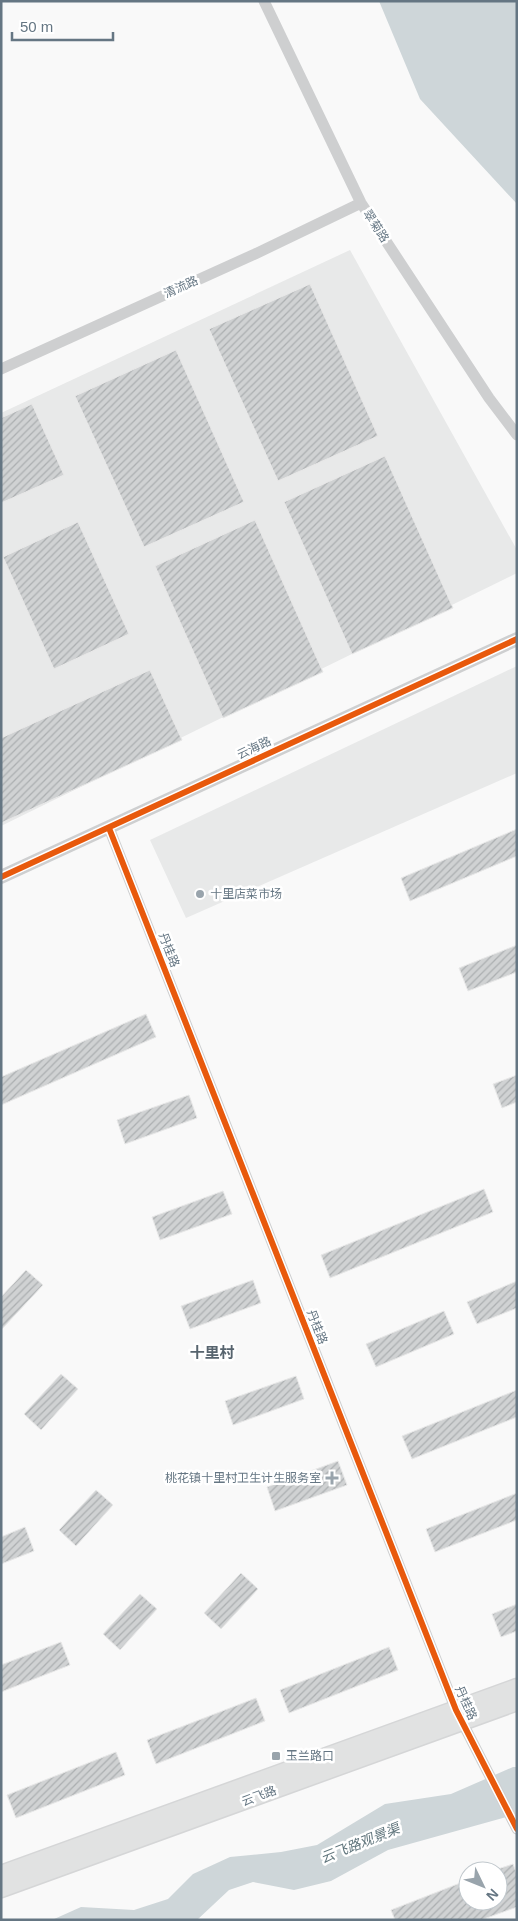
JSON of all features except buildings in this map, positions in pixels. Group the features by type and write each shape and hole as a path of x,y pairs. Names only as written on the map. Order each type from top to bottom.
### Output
{"main road":[{"name":"云飞路","path":"1,1889 459,1716 517,1687"},
{"name":"云飞路","path":"1,1874 459,1716 517,1702"}],"street":[{"name":"翠菊路","path":"264,1 361,203 489,398 517,435"},
{"name":"清流路","path":"1,370 255,254 361,203"},
{"name":"云海路","path":"1,877 517,639"},
{"name":"丹桂路","path":"108,828 459,1716 517,1829"}],"shaded area":[{"path":"350,250 517,550 517,573 1,826 1,413"},
{"path":"517,666 517,773 186,918 150,840"}],"water":[{"path":"379,1 517,1 517,204 420,99"},
{"name":"云飞路观景渠","path":"513,1767 517,1767 517,1814 388,1850 331,1881 294,1890 253,1882 229,1890 197,1920 52,1920 81,1907 134,1910 168,1899 193,1874 230,1857 281,1852 317,1845 385,1804 451,1794"}],"cycle path":[{"path":"1,877 517,639"},
{"path":"109,828 456,1710 517,1829"}],"place":[{"name":"十里店菜市场","path":"200,894"},
{"name":"桃花镇十里村卫生计生服务室","path":"332,1478"},
{"name":"玉兰路口","path":"276,1756"}],"district":[{"name":"十里村","path":"212,1352"}]}
